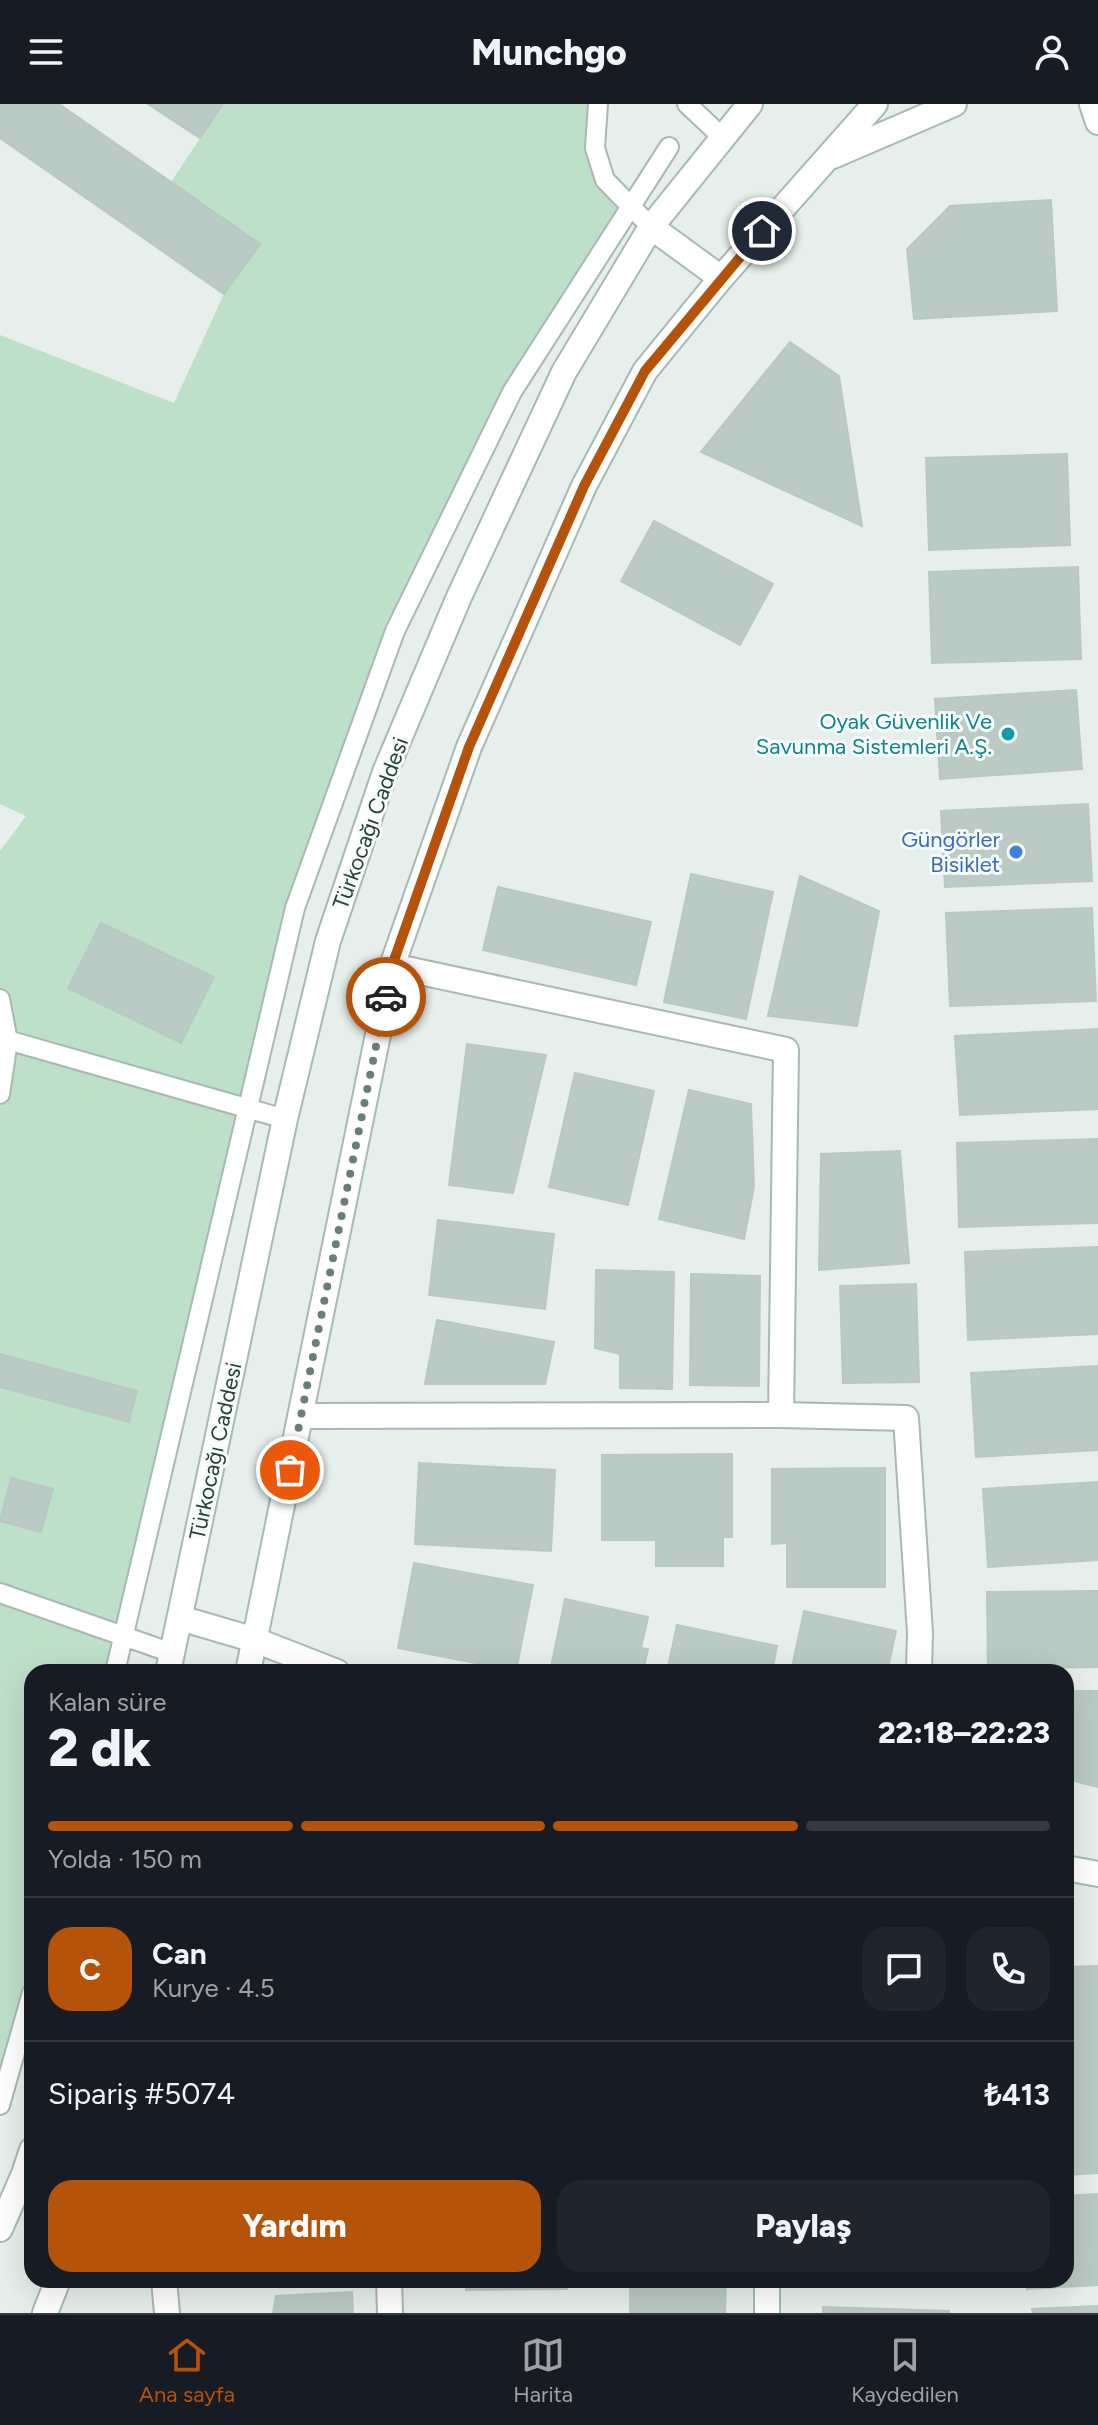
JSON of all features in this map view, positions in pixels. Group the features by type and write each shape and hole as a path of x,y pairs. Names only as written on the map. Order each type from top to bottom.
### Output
{"main road":[{"name":"Türkocağı Caddesi","path":"170,1662 285,1119 328,941 385,772 459,597 564,372 651,227 750,104"},
{"path":"250,1664 392,966 469,747 584,486 645,371 721,278 875,104"},
{"path":"824,160 954,104"},
{"path":"1092,104 1098,122"},
{"path":"651,227 721,278"},
{"path":"392,966 786,1050 781,1415"},
{"path":"301,1416 781,1415 906,1418 920,1633 919,1664"},
{"path":"180,1618 255,1640 316,1664"},
{"path":"1074,1870 1098,1874"},
{"path":"0,2229 24,2174"},
{"path":"45,2313 55,2288"},
{"path":"165,2288 167,2313"},
{"path":"389,2288 390,2313"},
{"path":"767,2288 767,2313"}],"lane":[{"path":"598,104 595,148 605,180 651,227"},
{"path":"687,104 723,138"},
{"path":"117,1664 295,908 395,631 512,392 669,147"},
{"path":"0,999 4,1040 0,1094"},
{"path":"4,1040 285,1119"},
{"path":"0,1593 123,1636 170,1662"},
{"path":"0,2105 24,2021"}],"green space":[{"path":"223,104 598,104 595,148 629,205 512,392 395,631 295,908 116,1664 24,1664 24,2012 0,2102 0,851 26,816 0,804 0,335 174,403 224,294 259,244 171,182"}],"building":[{"path":"0,104 59,104 260,244 224,294 0,138"},
{"path":"148,104 223,104 200,138"},
{"path":"1051,200 1057,311 914,319 907,249 950,206"},
{"path":"790,342 839,376 862,526 701,452"},
{"path":"1067,454 1070,545 929,550 926,458"},
{"path":"654,521 773,584 740,645 621,581"},
{"path":"1078,567 1081,659 932,663 929,572"},
{"name":"Oyak Güvenlik Ve Savunma Sistemleri A.Ş.","path":"1076,690 1082,769 940,779 935,699"},
{"path":"1088,804 1092,881 945,887 941,811"},
{"path":"691,874 773,892 746,1019 664,1002"},
{"path":"800,876 879,911 857,1026 768,1016"},
{"path":"498,887 651,922 636,985 483,950"},
{"path":"1092,908 1096,1001 950,1006 946,913"},
{"path":"101,923 214,977 181,1043 68,988"},
{"path":"1098,1029 1098,1109 960,1115 955,1036"},
{"path":"467,1044 546,1055 513,1193 449,1185"},
{"path":"575,1073 654,1091 628,1205 549,1187"},
{"path":"689,1090 751,1104 754,1187 744,1239 659,1219"},
{"path":"1098,1139 1098,1223 959,1227 957,1143"},
{"path":"900,1151 909,1263 819,1270 821,1154"},
{"path":"438,1220 554,1234 545,1309 429,1295"},
{"path":"1098,1247 1098,1334 968,1340 965,1252"},
{"path":"596,1270 674,1272 672,1389 620,1388 620,1354 595,1348"},
{"path":"691,1274 760,1276 759,1386 690,1385"},
{"path":"916,1284 919,1382 843,1383 840,1286"},
{"path":"437,1320 554,1342 545,1384 425,1384"},
{"path":"0,1354 137,1391 129,1422 0,1387"},
{"path":"1098,1366 1098,1450 976,1457 971,1373"},
{"path":"732,1454 732,1537 723,1537 723,1566 656,1566 656,1540 602,1540 602,1455"},
{"path":"419,1463 555,1470 551,1551 415,1544"},
{"path":"885,1468 885,1587 787,1587 787,1543 772,1544 772,1469"},
{"path":"11,1478 53,1489 41,1532 0,1521"},
{"path":"1098,1482 1098,1560 988,1567 983,1489"},
{"path":"414,1563 533,1585 517,1664 480,1664 398,1648"},
{"path":"1098,1591 1098,1667 988,1664 987,1592"},
{"path":"565,1599 648,1617 641,1648 648,1649 645,1664 552,1664"},
{"path":"804,1611 896,1631 889,1664 793,1664"},
{"path":"677,1625 777,1646 774,1664 669,1664"},
{"path":"1074,1691 1098,1691 1098,1787 1074,1781"},
{"path":"1098,1966 1098,2173 1074,2174 1074,1967"},
{"path":"1098,2194 1098,2285 1074,2286 1074,2196"},
{"path":"466,2288 567,2288 567,2289"},
{"path":"630,2288 726,2288 725,2313 630,2313"},
{"path":"352,2292 353,2313 273,2313 276,2296"},
{"path":"1098,2306 1098,2313 1033,2313 1032,2309"},
{"path":"823,2307 949,2311 949,2313 823,2313"}],"way so far":[{"path":"290,1470 386,997"}],"place":[{"name":"Oyak Güvenlik Ve Savunma Sistemleri A.Ş.","path":"1008,734"},
{"name":"Güngörler Bisiklet","path":"1016,852"}],"route":[{"path":"386,997 392,966 469,747 584,486 645,371 762,231"}]}
